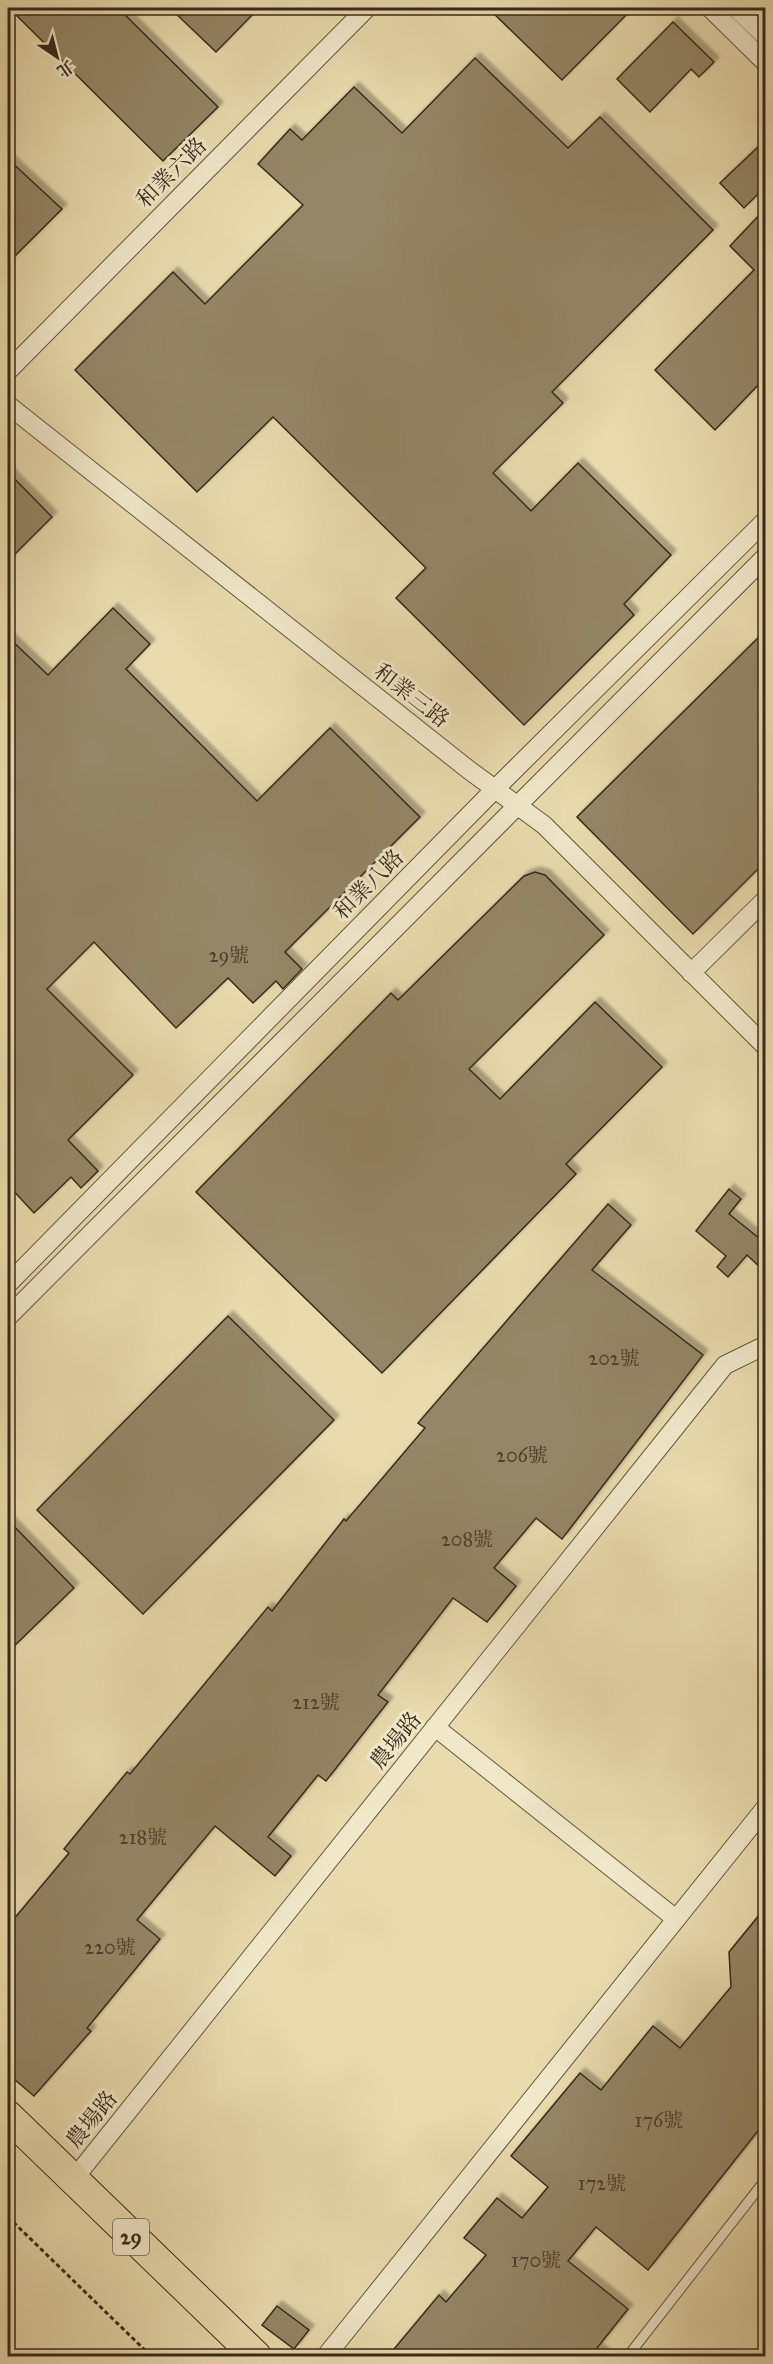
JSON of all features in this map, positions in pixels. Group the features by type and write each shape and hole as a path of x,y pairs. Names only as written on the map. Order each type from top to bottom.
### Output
{"main road":[{"name":"29","path":"8,2116 256,2356"}],"street":[{"name":"和業六路","path":"8,371 367,8"},
{"path":"710,8 765,63"},
{"path":"736,8 765,37"},
{"name":"和業三路","path":"8,405 549,830 765,1047"},
{"name":"和業八路","path":"8,1284 495,789 765,520"},
{"path":"8,1317 765,556"},
{"path":"691,973 765,899"},
{"name":"農場路","path":"73,2180 725,1365 765,1345"},
{"path":"435,1727 676,1919"},
{"path":"326,2356 765,1807"}],"lane":[{"path":"628,2356 765,2179"}],"path":[{"path":"8,2217 151,2356"}],"building":[{"path":"9,8 118,8 218,107 163,161"},
{"path":"170,8 259,8 216,52"},
{"path":"488,8 633,8 562,80"},
{"path":"673,22 714,62 699,77 691,69 650,112 617,79"},
{"path":"475,58 568,148 600,117 713,230 552,392 563,403 493,473 531,511 578,463 671,555 624,604 634,615 524,725 396,598 426,568 273,417 197,492 75,370 173,272 205,304 303,205 258,164 290,129 302,140 354,87 402,133"},
{"path":"759,146 765,153 765,187 744,208 720,183"},
{"path":"8,159 62,209 8,263"},
{"path":"765,209 765,378 715,430 655,370 754,270 730,246"},
{"path":"8,472 52,517 8,561"},
{"path":"113,608 150,644 126,669 257,801 330,728 420,817 285,952 302,969 283,989 276,981 253,1003 228,978 176,1028 94,942 47,989 133,1075 68,1140 98,1171 81,1188 71,1177 34,1213 8,1185 8,637 48,675"},
{"path":"765,631 765,862 693,934 577,817"},
{"path":"535,872 545,875 604,935 469,1069 500,1099 595,1002 662,1067 566,1164 576,1174 382,1373 196,1192 391,993 398,1000 524,876"},
{"path":"729,1189 741,1199 729,1214 765,1243 765,1272 747,1255 728,1277 717,1267 726,1256 696,1231"},
{"path":"608,1204 631,1225 592,1270 703,1355 562,1539 536,1518 494,1568 516,1586 487,1622 453,1598 378,1695 388,1702 326,1781 318,1775 268,1837 291,1856 275,1876 215,1826 137,1920 160,1939 87,2028 91,2031 34,2096 8,2074 8,1926 69,1853 64,1849 127,1772 130,1774 268,1607 272,1611 344,1519 346,1521 425,1428 418,1423"},
{"path":"228,1316 334,1420 143,1614 37,1510"},
{"path":"8,1520 74,1588 8,1652"},
{"path":"765,1908 765,2122 648,2270 596,2227 568,2261 628,2309 597,2348 608,2356 404,2356 394,2349 439,2295 446,2302 486,2255 464,2238 497,2198 522,2218 548,2187 511,2156 580,2073 601,2090 653,2026 680,2048 731,1987 729,1952"},
{"path":"277,2306 309,2330 294,2349 262,2325"}]}
